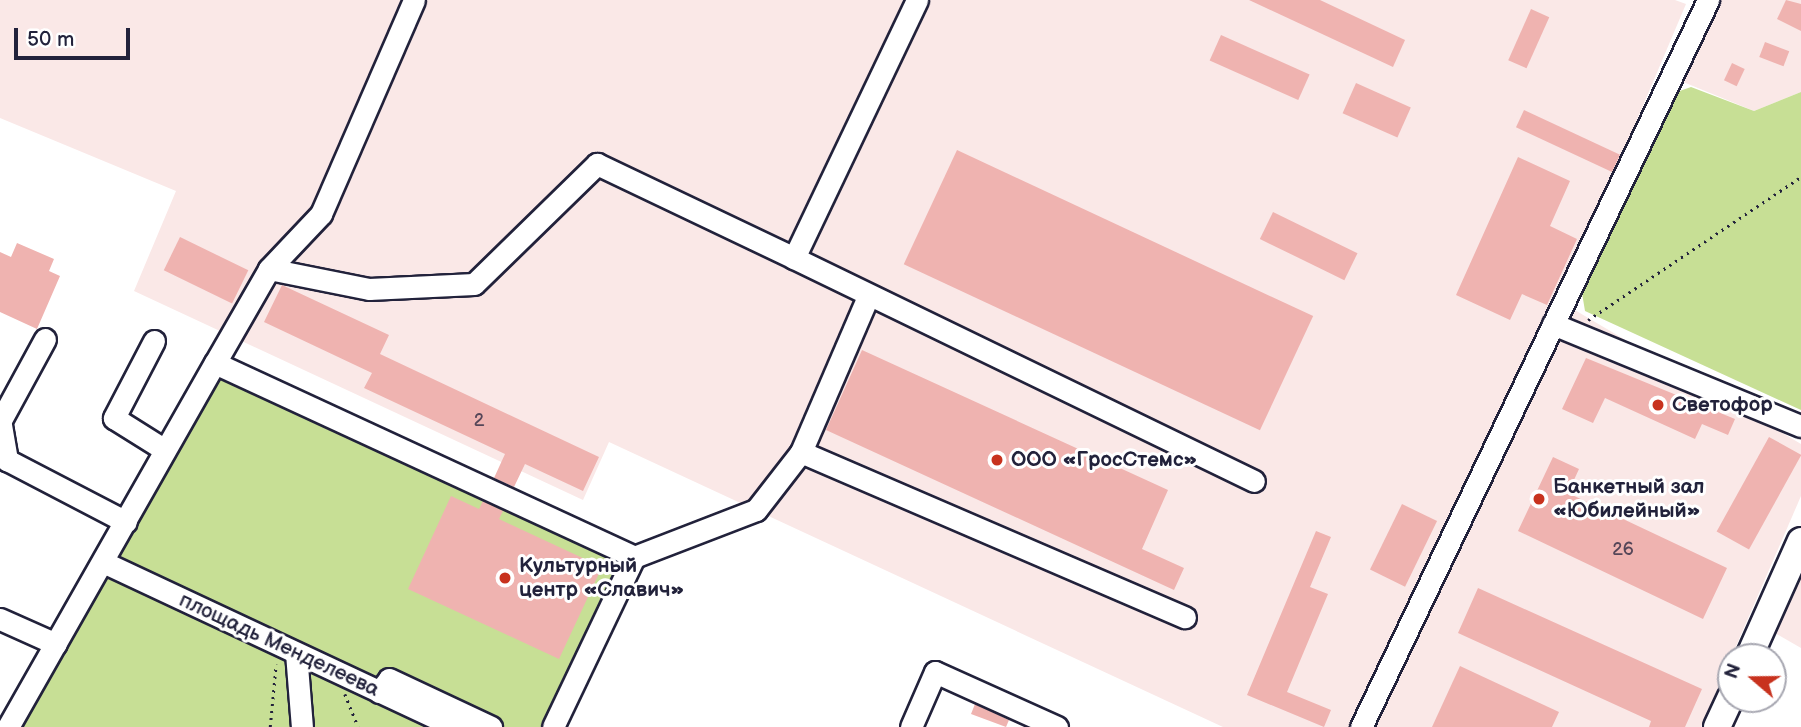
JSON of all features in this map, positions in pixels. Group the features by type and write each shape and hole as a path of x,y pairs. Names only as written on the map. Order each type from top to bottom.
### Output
{"main road":[{"path":"1755,643 1801,541"}],"street":[{"path":"8,727 64,635 165,450 269,269 321,214 414,0"},
{"path":"794,258 917,0"},
{"path":"1361,727 1562,328 1708,0"},
{"path":"269,269 369,289 474,284 597,164 794,258 867,299 1254,481"},
{"path":"553,727 634,557 756,510 801,452 867,299"},
{"path":"1562,328 1801,426"},
{"path":"45,339 1,419 7,460 126,522"},
{"path":"154,341 114,418 165,450"},
{"path":"215,363 634,557"},
{"path":"801,452 1185,617"},
{"name":"площадь Менделеева","path":"103,562 248,635 287,648 455,727"},
{"path":"0,619 64,635"},
{"path":"287,648 302,727"},
{"path":"911,727 935,672 1056,727"},
{"path":"379,692 389,679 491,727"}],"path":[{"path":"1562,328 1801,177"},
{"path":"270,727 287,648"},
{"path":"335,671 358,727"}],"shaded area":[{"path":"0,0 1675,0 1686,4 1625,148 1633,152 1360,727 1223,727 609,442 583,500 134,291 176,191 0,118"},
{"path":"1708,0 1801,0 1801,92 1754,111 1671,77"},
{"path":"1563,303 1801,444 1801,496 1737,643 1717,643 1717,690 1701,727 1362,727"},
{"path":"1801,573 1801,648 1773,632"}],"green space":[{"path":"1691,87 1754,111 1801,92 1801,410 1585,311 1581,287 1674,93"},
{"path":"215,363 633,557 552,727 12,727"}],"building":[{"path":"1249,0 1320,0 1405,40 1393,67"},
{"path":"1786,0 1801,4 1801,31 1777,19"},
{"path":"1531,9 1549,17 1526,68 1508,60"},
{"path":"1221,35 1310,74 1298,100 1210,61"},
{"path":"1765,42 1789,51 1784,66 1759,57"},
{"path":"1732,63 1745,69 1737,86 1724,80"},
{"path":"1356,83 1411,107 1397,138 1343,113"},
{"path":"1524,110 1620,155 1612,172 1516,127"},
{"path":"957,150 1313,316 1260,430 904,264"},
{"path":"1518,157 1570,181 1550,226 1577,239 1547,305 1522,294 1510,320 1456,295"},
{"path":"1273,212 1357,253 1344,280 1260,239"},
{"path":"180,237 248,270 232,304 164,270"},
{"path":"17,243 54,259 49,271 60,276 37,329 0,312 0,252 11,257"},
{"path":"282,285 389,335 380,354 599,457 583,491 525,464 514,487 494,478 505,454 364,388 372,373 264,322"},
{"name":"ООО «ГросСтемс»","path":"862,350 1168,490 1142,549 1184,568 1174,590 826,430"},
{"path":"1586,358 1735,419 1728,435 1702,424 1695,439 1605,398 1593,423 1562,409"},
{"path":"1769,437 1801,456 1749,549 1717,531"},
{"path":"1553,457 1579,469 1568,493 1727,568 1703,619 1518,531"},
{"name":"Культурный центр «Славич»","path":"451,496 479,509 483,501 503,511 499,519 602,567 559,659 408,589"},
{"path":"1402,504 1437,521 1405,587 1370,570"},
{"path":"1316,531 1331,537 1310,587 1328,594 1287,692 1331,710 1324,727 1247,695"},
{"path":"1478,588 1702,689 1685,727 1649,727 1651,721 1458,633"},
{"path":"1460,666 1559,712 1552,727 1432,727"},
{"path":"975,704 1009,720 1006,727 971,714"}],"place":[{"name":"Светофор","path":"1658,405"},
{"name":"ООО «ГросСтемс»","path":"997,460"},
{"name":"Банкетный зал «Юбилейный»","path":"1539,499"},
{"name":"Культурный центр «Славич»","path":"505,578"}]}
